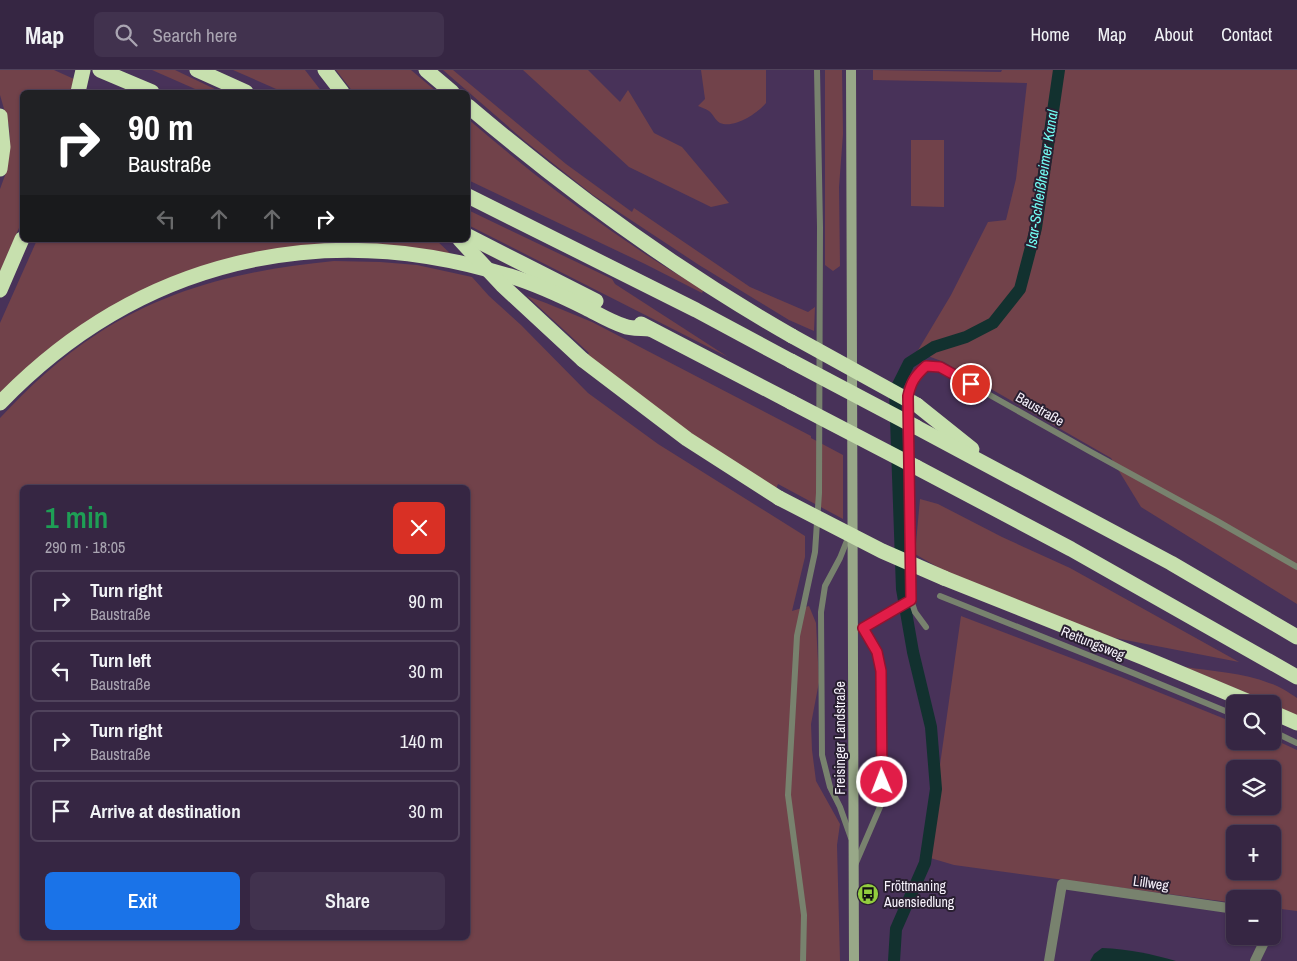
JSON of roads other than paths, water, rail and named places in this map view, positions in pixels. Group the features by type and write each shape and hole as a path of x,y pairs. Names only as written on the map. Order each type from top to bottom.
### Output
{"highway":[{"path":"78,90 83,70"},
{"path":"100,70 147,90"},
{"path":"197,70 242,90"},
{"path":"325,70 340,90"},
{"path":"426,70 450,90"},
{"path":"470,108 560,182 629,232 792,336 917,405 999,470"},
{"path":"0,116 4,147 0,169"},
{"path":"470,197 696,310 999,470 1171,562 1297,636"},
{"path":"470,237 650,328 1071,549 1297,677"},
{"path":"0,290 20,242"},
{"path":"462,242 508,291 583,360 687,440 779,498 882,551 944,578 1233,695"},
{"path":"0,403 35,368 65,344 89,327 140,298 171,284 227,266 279,255 367,250 419,255 510,276 564,297 625,327 650,328"},
{"path":"1281,716 1297,723"}],"main road":[{"name":"Freisinger Landstraße","path":"851,70 853,525 858,627 854,961"}],"street":[{"name":"Lillweg","path":"1049,961 1062,884 1226,908"},
{"path":"1255,961 1263,945"}],"lane":[{"path":"803,961 804,914 788,795 796,636 815,552 819,493 820,227 817,70"},
{"name":"Baustraße","path":"926,627 909,601 908,396 911,382 926,366 940,367 1297,567"},
{"path":"853,525 826,586 821,612 822,755 830,787 840,807 854,849"},
{"name":"Rettungsweg","path":"940,596 1133,672 1226,711"},
{"path":"854,869 883,800 881,671 877,652 858,627 909,601"},
{"path":"1281,736 1297,744"}],"waterway":[{"name":"Isar-Schleißheimer Kanal","path":"894,961 896,929 925,863 936,789 931,727 913,652 902,589 895,391 909,363 934,347 966,337 993,323 1020,289 1036,228 1059,70"}],"place":[{"name":"Fröttmaning Auensiedlung","path":"868,894"}]}
